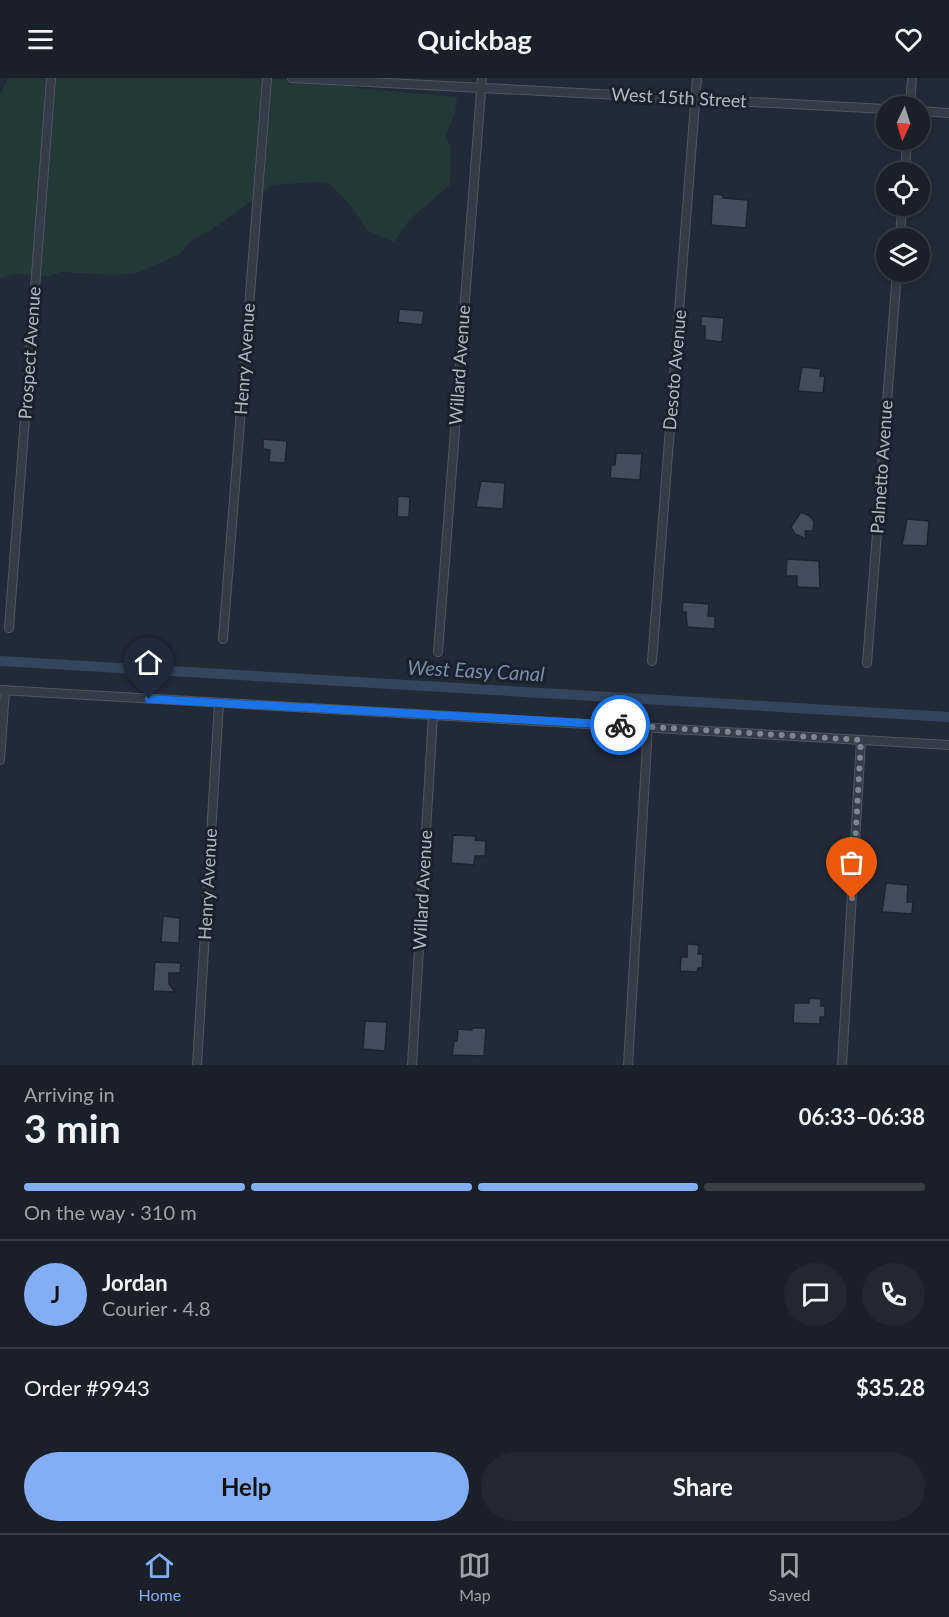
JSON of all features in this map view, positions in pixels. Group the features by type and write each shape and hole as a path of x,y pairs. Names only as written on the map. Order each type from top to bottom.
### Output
{"street":[{"name":"Prospect Avenue","path":"9,628 51,78"},
{"name":"Henry Avenue","path":"223,639 267,78"},
{"name":"West 15th Street","path":"292,78 876,108"},
{"name":"Willard Avenue","path":"438,652 482,78"},
{"name":"Desoto Avenue","path":"652,661 697,78"},
{"path":"911,96 912,78"},
{"path":"930,112 949,113"},
{"name":"Palmetto Avenue","path":"867,663 896,282"},
{"path":"0,760 3,690 949,745"},
{"name":"Henry Avenue","path":"197,1065 219,703"},
{"name":"Willard Avenue","path":"412,1065 433,715"},
{"path":"628,1065 648,727"},
{"path":"842,1065 861,740"}],"shaded area":[{"path":"8,78 241,78 348,81 357,88 457,97 455,113 446,135 451,148 450,185 409,220 394,242 368,231 351,206 330,184 318,182 273,185 210,231 192,240 180,254 137,273 113,275 61,272 50,276 15,274 0,278 0,94"}],"building":[{"path":"713,194 723,195 723,198 748,200 746,228 711,225"},
{"path":"399,309 424,311 422,325 398,322"},
{"path":"701,316 724,318 722,342 705,340 705,326 701,326"},
{"path":"802,367 821,369 820,376 825,376 823,393 798,391"},
{"path":"263,439 287,441 285,463 269,462 270,450 263,449"},
{"path":"616,453 642,454 640,480 610,478 611,465 615,465"},
{"path":"481,481 505,483 503,509 476,507"},
{"path":"398,496 410,497 409,517 397,517"},
{"path":"801,512 810,516 814,522 813,531 805,531 806,539 795,534 791,527"},
{"path":"907,519 929,521 927,546 902,545"},
{"path":"787,559 819,561 820,588 797,587 797,576 786,576"},
{"path":"683,602 709,604 708,616 715,616 715,629 687,627 686,612 682,612"},
{"path":"453,835 476,836 475,840 486,841 485,856 475,856 474,865 451,863"},
{"path":"886,883 908,885 907,902 913,902 912,914 882,912"},
{"path":"163,916 180,918 179,943 161,942"},
{"path":"687,944 699,945 698,954 703,954 702,968 698,968 697,972 680,971 681,957 687,957"},
{"path":"155,962 181,963 180,973 169,973 169,984 175,992 153,991"},
{"path":"809,998 821,999 821,1006 825,1006 825,1017 820,1017 820,1024 793,1023 794,1003 809,1003"},
{"path":"365,1021 387,1022 385,1051 363,1049"},
{"path":"472,1028 486,1028 484,1056 452,1055 458,1029 472,1030"}],"waterway":[{"name":"West Easy Canal","path":"0,661 949,717"}],"way so far":[{"path":"620,725 861,740 852,899"}],"route":[{"path":"149,699 620,725"}]}
